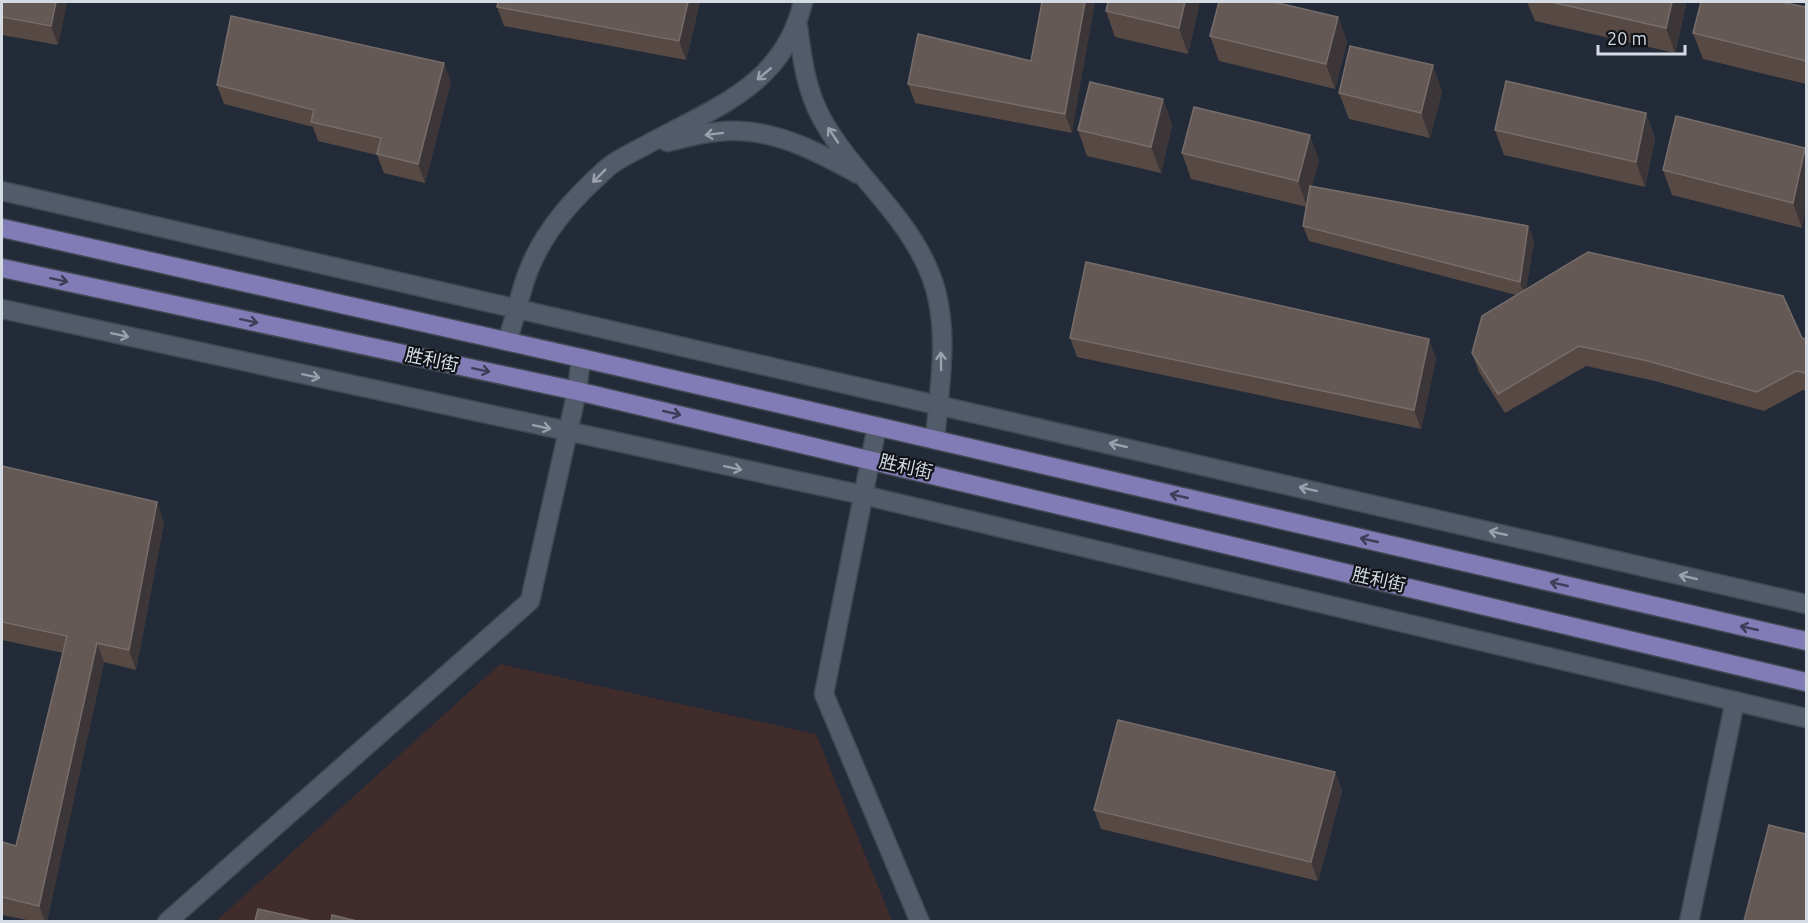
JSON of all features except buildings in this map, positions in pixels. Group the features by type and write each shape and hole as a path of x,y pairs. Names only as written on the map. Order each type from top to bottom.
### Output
{"main road":[{"name":"胜利街","path":"2,228 507,341 1806,641"},
{"name":"胜利街","path":"2,268 577,391 870,458 1806,682"}],"street":[{"path":"803,2 798,27 805,77 822,118 914,242 932,277 939,308 941,368 935,440"},
{"path":"507,341 530,267 560,214 607,167 699,119 742,92 775,65 798,27"},
{"path":"644,147 740,130 790,142 824,155 867,180"},
{"path":"2,191 1806,604"},
{"path":"2,309 863,495 1806,718"},
{"path":"167,921 530,601 577,391 581,358"},
{"path":"877,426 824,694 920,921"},
{"path":"1689,921 1735,701"}],"shaded area":[{"path":"500,664 816,734 892,921 215,922"}]}
